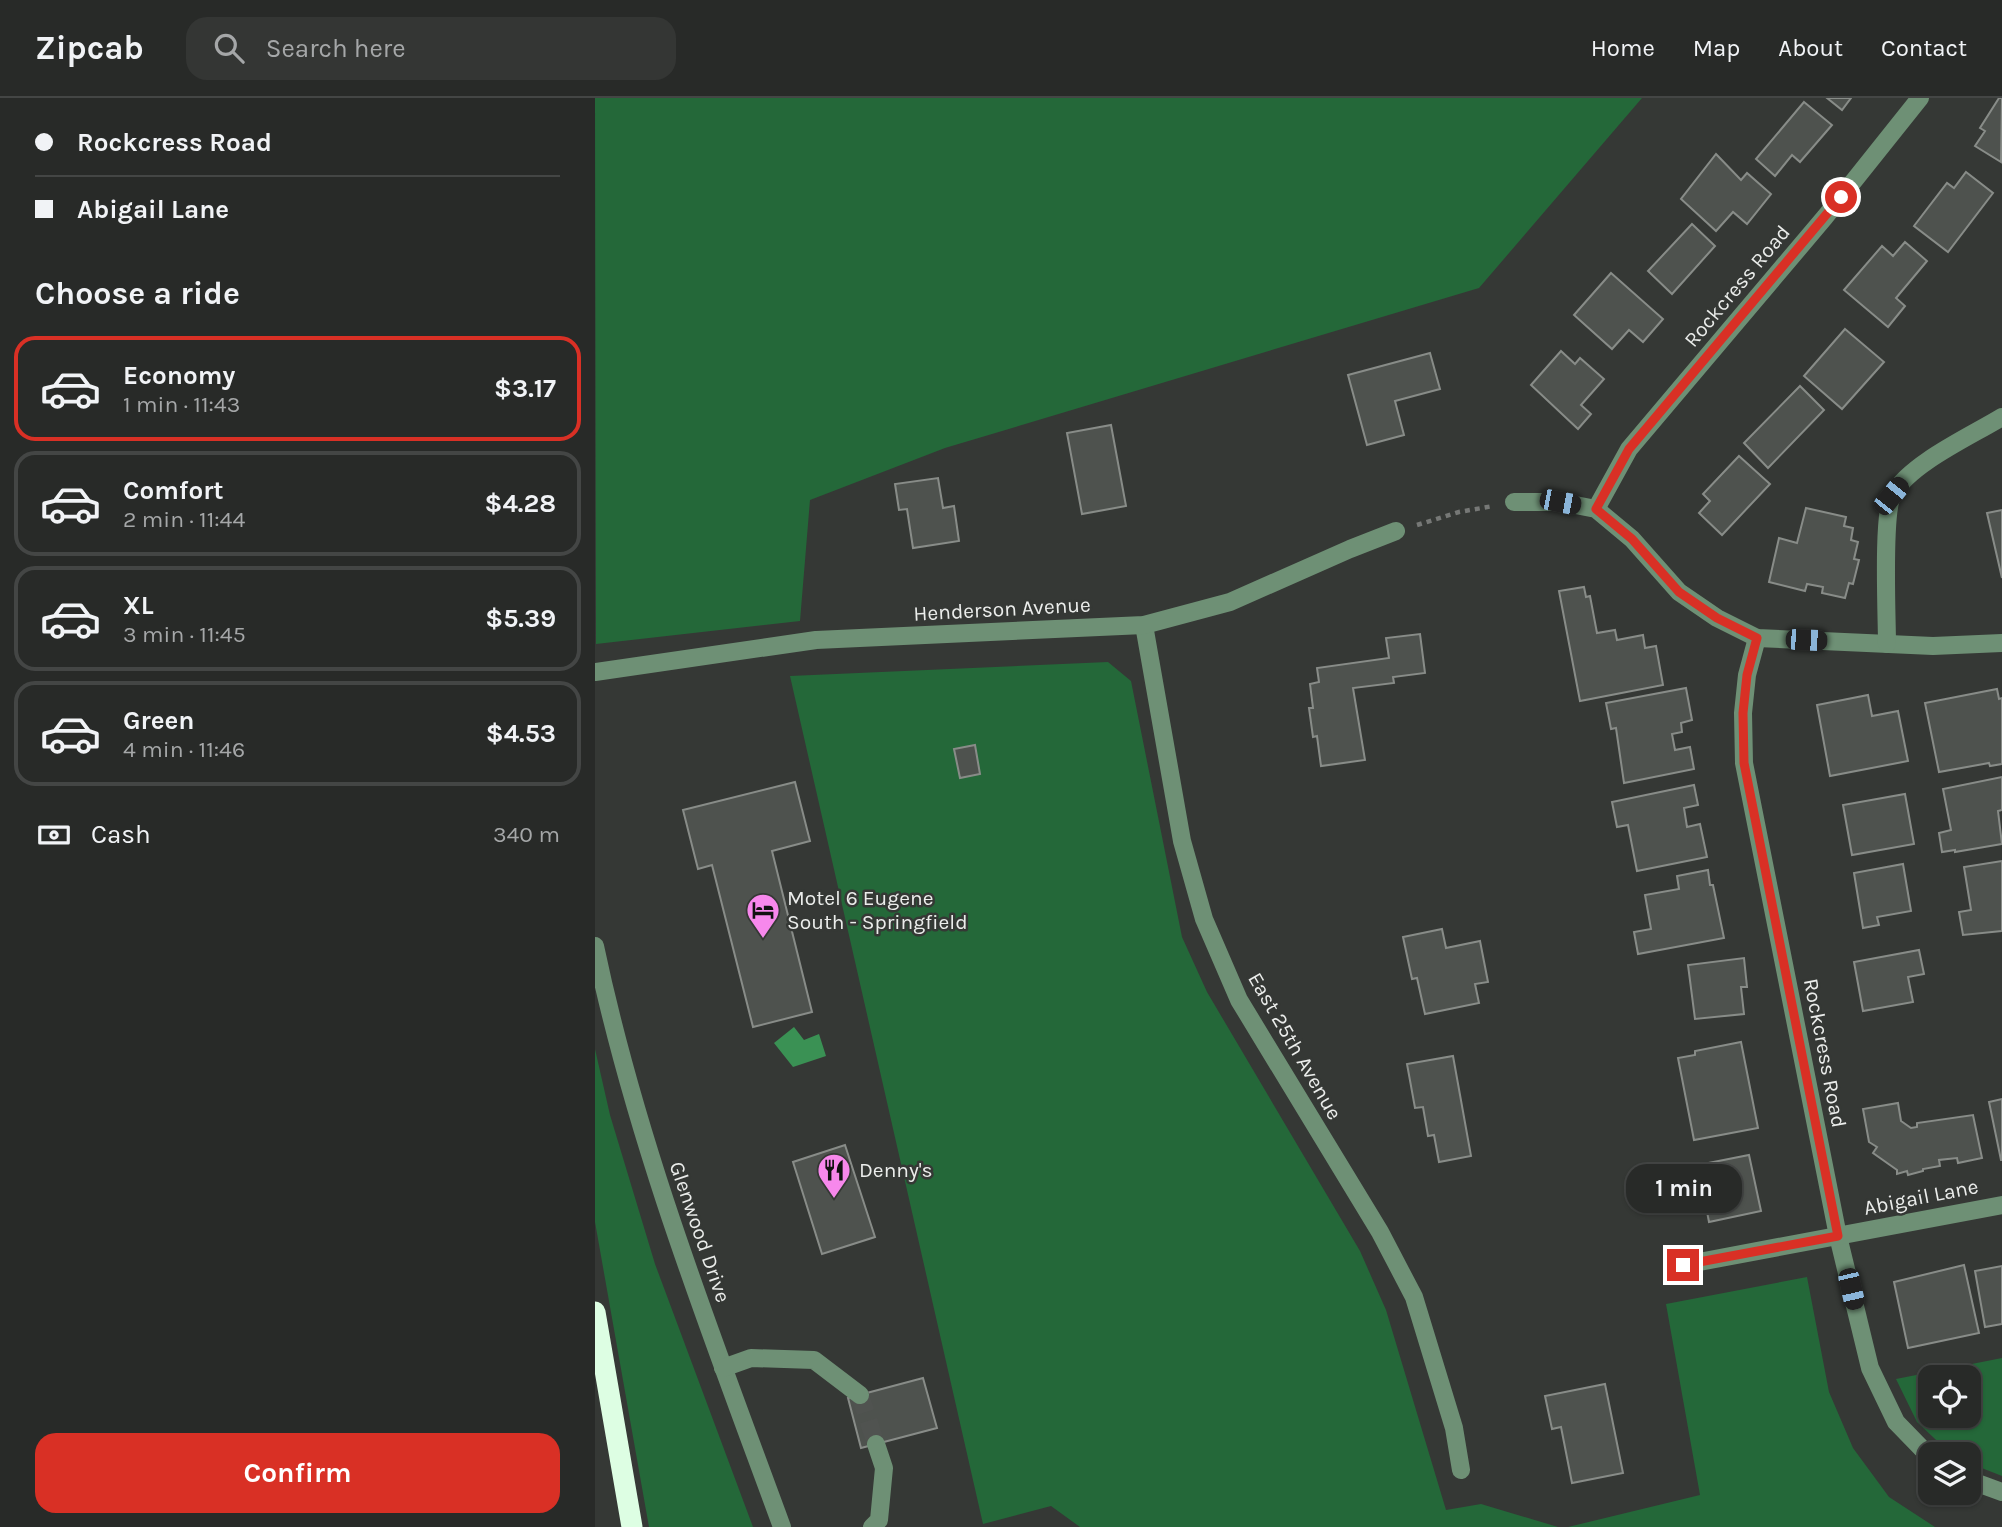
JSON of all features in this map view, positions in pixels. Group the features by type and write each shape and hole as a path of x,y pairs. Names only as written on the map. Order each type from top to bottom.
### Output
{"highway":[{"path":"595,1312 632,1527"}],"street":[{"name":"Rockcress Road","path":"1596,509 1629,449 1825,216 1920,98"},
{"path":"1887,644 1887,517 1891,496 1920,466 2002,417"},
{"path":"1514,502 1560,502 1596,509 1632,539 1679,592 1717,618 1757,638 1933,646 2002,643"},
{"name":"Henderson Avenue","path":"595,672 816,640 1145,625 1230,602 1396,531"},
{"name":"East 25th Avenue","path":"1145,625 1182,841 1204,919 1239,1000 1380,1232 1414,1297 1454,1428 1461,1470"},
{"name":"Rockcress Road","path":"1757,638 1747,675 1744,701 1744,763 1838,1236 1870,1368 1896,1422 1918,1445"},
{"name":"Glenwood Drive","path":"595,946 612,1028 649,1156 782,1527"},
{"name":"Abigail Lane","path":"1683,1265 2002,1205"},
{"path":"723,1368 751,1358 814,1360 860,1395"},
{"path":"871,1527 879,1520 884,1468 876,1444"},
{"path":"1981,1484 2002,1492"}],"path":[{"path":"1396,531 1459,512 1496,505"}],"shaded area":[{"path":"595,98 1642,98 1479,288 945,448 810,500 800,621 596,644"},
{"path":"1108,662 1131,681 1182,937 1207,992 1360,1251 1386,1310 1446,1510 1481,1504 1558,1527 1080,1527 1051,1506 983,1524 790,676"},
{"path":"794,1027 804,1040 819,1034 826,1056 793,1067 774,1043"},
{"path":"595,1049 610,1115 655,1264 753,1527 649,1527 595,1222"},
{"path":"1807,1277 1829,1392 1853,1448 1889,1497 1935,1527 1568,1527 1700,1495 1666,1304"},
{"path":"2002,1358 2002,1476 1981,1468 1981,1442 1938,1442 1923,1428 1981,1428 1981,1365 1967,1365"},
{"path":"1918,1375 1917,1422 1896,1379"}],"building":[{"path":"1827,98 1851,98 1842,110"},
{"path":"1999,98 2002,98 2001,162 1975,146 1985,131 1980,128"},
{"path":"1804,102 1832,125 1800,162 1792,155 1775,176 1756,159"},
{"path":"1716,154 1741,180 1747,173 1771,194 1747,224 1733,212 1716,231 1681,199"},
{"path":"1966,172 1993,193 1948,252 1914,226 1947,183 1954,188"},
{"path":"1692,224 1715,246 1672,294 1648,271"},
{"path":"1905,242 1927,261 1896,298 1905,306 1888,327 1844,290 1882,246 1893,256"},
{"path":"1611,273 1663,319 1643,342 1629,330 1612,349 1574,315"},
{"path":"1845,329 1884,362 1842,409 1804,376"},
{"path":"1561,351 1575,364 1580,358 1604,379 1581,405 1591,414 1578,429 1531,385"},
{"path":"1430,353 1440,389 1395,401 1404,435 1367,445 1348,375"},
{"path":"1800,386 1824,410 1768,468 1744,443"},
{"path":"1111,425 1126,506 1082,514 1067,433"},
{"path":"1739,456 1770,484 1722,535 1699,513 1710,501 1703,494"},
{"path":"938,478 943,508 954,506 959,541 913,548 907,509 899,510 895,484"},
{"path":"1806,508 1846,517 1844,526 1853,528 1851,540 1858,542 1854,559 1859,560 1853,584 1849,583 1845,598 1822,593 1823,587 1807,584 1805,591 1769,582 1779,538 1797,543"},
{"path":"2002,510 2002,578 1987,513"},
{"path":"1584,587 1586,597 1590,596 1597,633 1615,630 1617,640 1643,635 1645,648 1656,646 1663,685 1580,701 1559,591"},
{"path":"1420,634 1425,673 1393,677 1394,683 1353,688 1365,760 1321,766 1317,736 1313,737 1309,708 1313,708 1310,684 1319,682 1317,668 1389,658 1386,638"},
{"path":"1686,688 1692,720 1681,723 1682,732 1672,734 1675,750 1690,747 1694,769 1624,783 1616,728 1611,729 1606,703"},
{"path":"1997,689 1999,699 2002,698 2002,764 1990,766 1989,763 1939,772 1925,703"},
{"path":"1868,695 1872,716 1898,711 1908,761 1830,776 1817,705"},
{"path":"975,745 980,774 960,778 954,749"},
{"path":"2002,777 2002,810 1998,811 2002,844 1942,852 1939,833 1951,830 1943,789"},
{"name":"Motel 6 Eugene South - Springfield","path":"795,782 810,841 772,851 812,1012 753,1027 712,865 698,869 683,810"},
{"path":"1694,785 1698,805 1684,808 1687,827 1700,824 1707,857 1637,871 1628,825 1617,827 1612,802"},
{"path":"1905,794 1914,844 1852,855 1843,805"},
{"path":"2002,861 2002,931 1963,935 1959,912 1971,910 1964,867"},
{"path":"1903,864 1911,911 1877,917 1879,925 1863,928 1854,873"},
{"path":"1708,870 1724,938 1638,954 1634,932 1651,929 1645,895 1679,889 1677,876"},
{"path":"1442,929 1446,948 1480,941 1488,982 1475,984 1479,1003 1425,1014 1417,978 1412,979 1403,937"},
{"path":"1919,950 1924,974 1908,977 1913,1002 1863,1011 1854,962"},
{"path":"1744,958 1747,987 1741,987 1744,1014 1695,1019 1688,965"},
{"path":"1741,1042 1758,1128 1694,1140 1678,1058 1695,1055 1695,1051"},
{"path":"1453,1056 1471,1156 1439,1162 1434,1135 1428,1136 1423,1107 1415,1108 1407,1064"},
{"path":"2002,1099 2002,1160 2001,1160 1989,1102"},
{"path":"1898,1103 1901,1121 1911,1128 1917,1127 1917,1123 1973,1115 1982,1158 1958,1163 1957,1158 1939,1160 1940,1166 1908,1175 1907,1171 1897,1174 1897,1170 1873,1153 1877,1147 1869,1142 1863,1109"},
{"name":"Denny's","path":"845,1145 875,1237 822,1254 793,1162"},
{"path":"1749,1155 1761,1211 1709,1222 1698,1165"},
{"path":"1964,1265 1979,1333 1908,1348 1894,1282"},
{"path":"2002,1266 2002,1324 1985,1327 1975,1271"},
{"path":"923,1378 937,1428 861,1448 848,1398"},
{"path":"1605,1384 1623,1473 1572,1483 1561,1427 1552,1429 1545,1396"}],"tunnel":[{"path":"860,1395 876,1444"}],"place":[{"name":"Motel 6 Eugene South - Springfield","path":"763,940"},
{"name":"Denny's","path":"834,1200"}],"route":[{"path":"1683,1265 1838,1236 1744,763 1743,713 1747,675 1757,638 1717,618 1679,592 1632,539 1596,509 1629,449 1841,197"}]}
